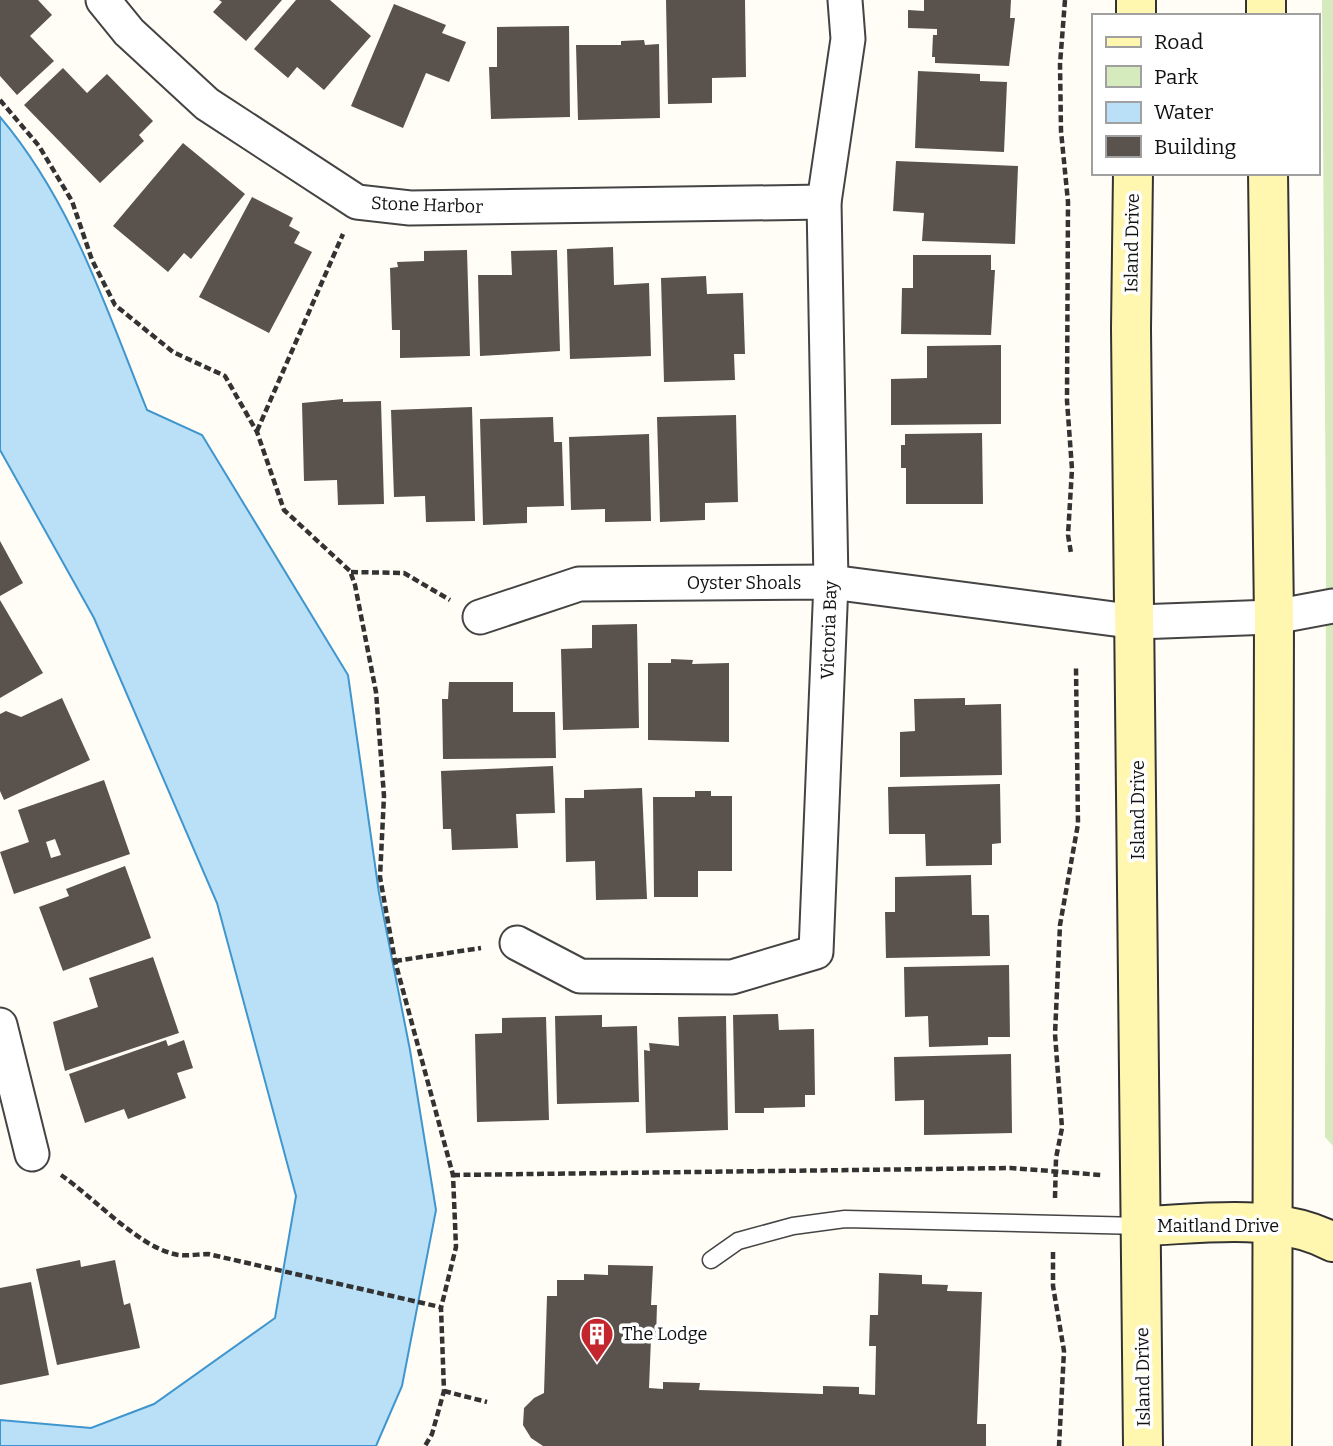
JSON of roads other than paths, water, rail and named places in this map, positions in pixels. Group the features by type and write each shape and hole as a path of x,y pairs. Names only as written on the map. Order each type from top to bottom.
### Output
{"main road":[{"name":"Island Drive","path":"1133,175 1131,329 1137,622 1143,1446"},
{"path":"1268,175 1274,617 1272,1446"},
{"name":"Maitland Drive","path":"1141,1226 1271,1223 1310,1230 1333,1242"}],"street":[{"name":"Stone Harbor","path":"103,0 129,32 207,104 357,202 410,208 824,202"},
{"name":"Victoria Bay","path":"517,943 580,976 732,977 816,952 831,582 824,202 848,39 845,0"},
{"name":"Oyster Shoals","path":"480,617 579,584 831,582 1137,622 1274,617 1333,607"},
{"path":"0,1025 32,1154"}],"lane":[{"path":"711,1260 738,1241 793,1226 845,1219 1141,1226"}],"water":[{"path":"0,117 48,184 67,220 101,295 147,410 202,435 348,675 379,893 410,1050 436,1210 402,1386 376,1446 0,1446 0,1420 91,1428 154,1404 275,1318 296,1196 217,903 94,618 0,450"}],"place":[{"name":"The Lodge","path":"597,1364"}]}
